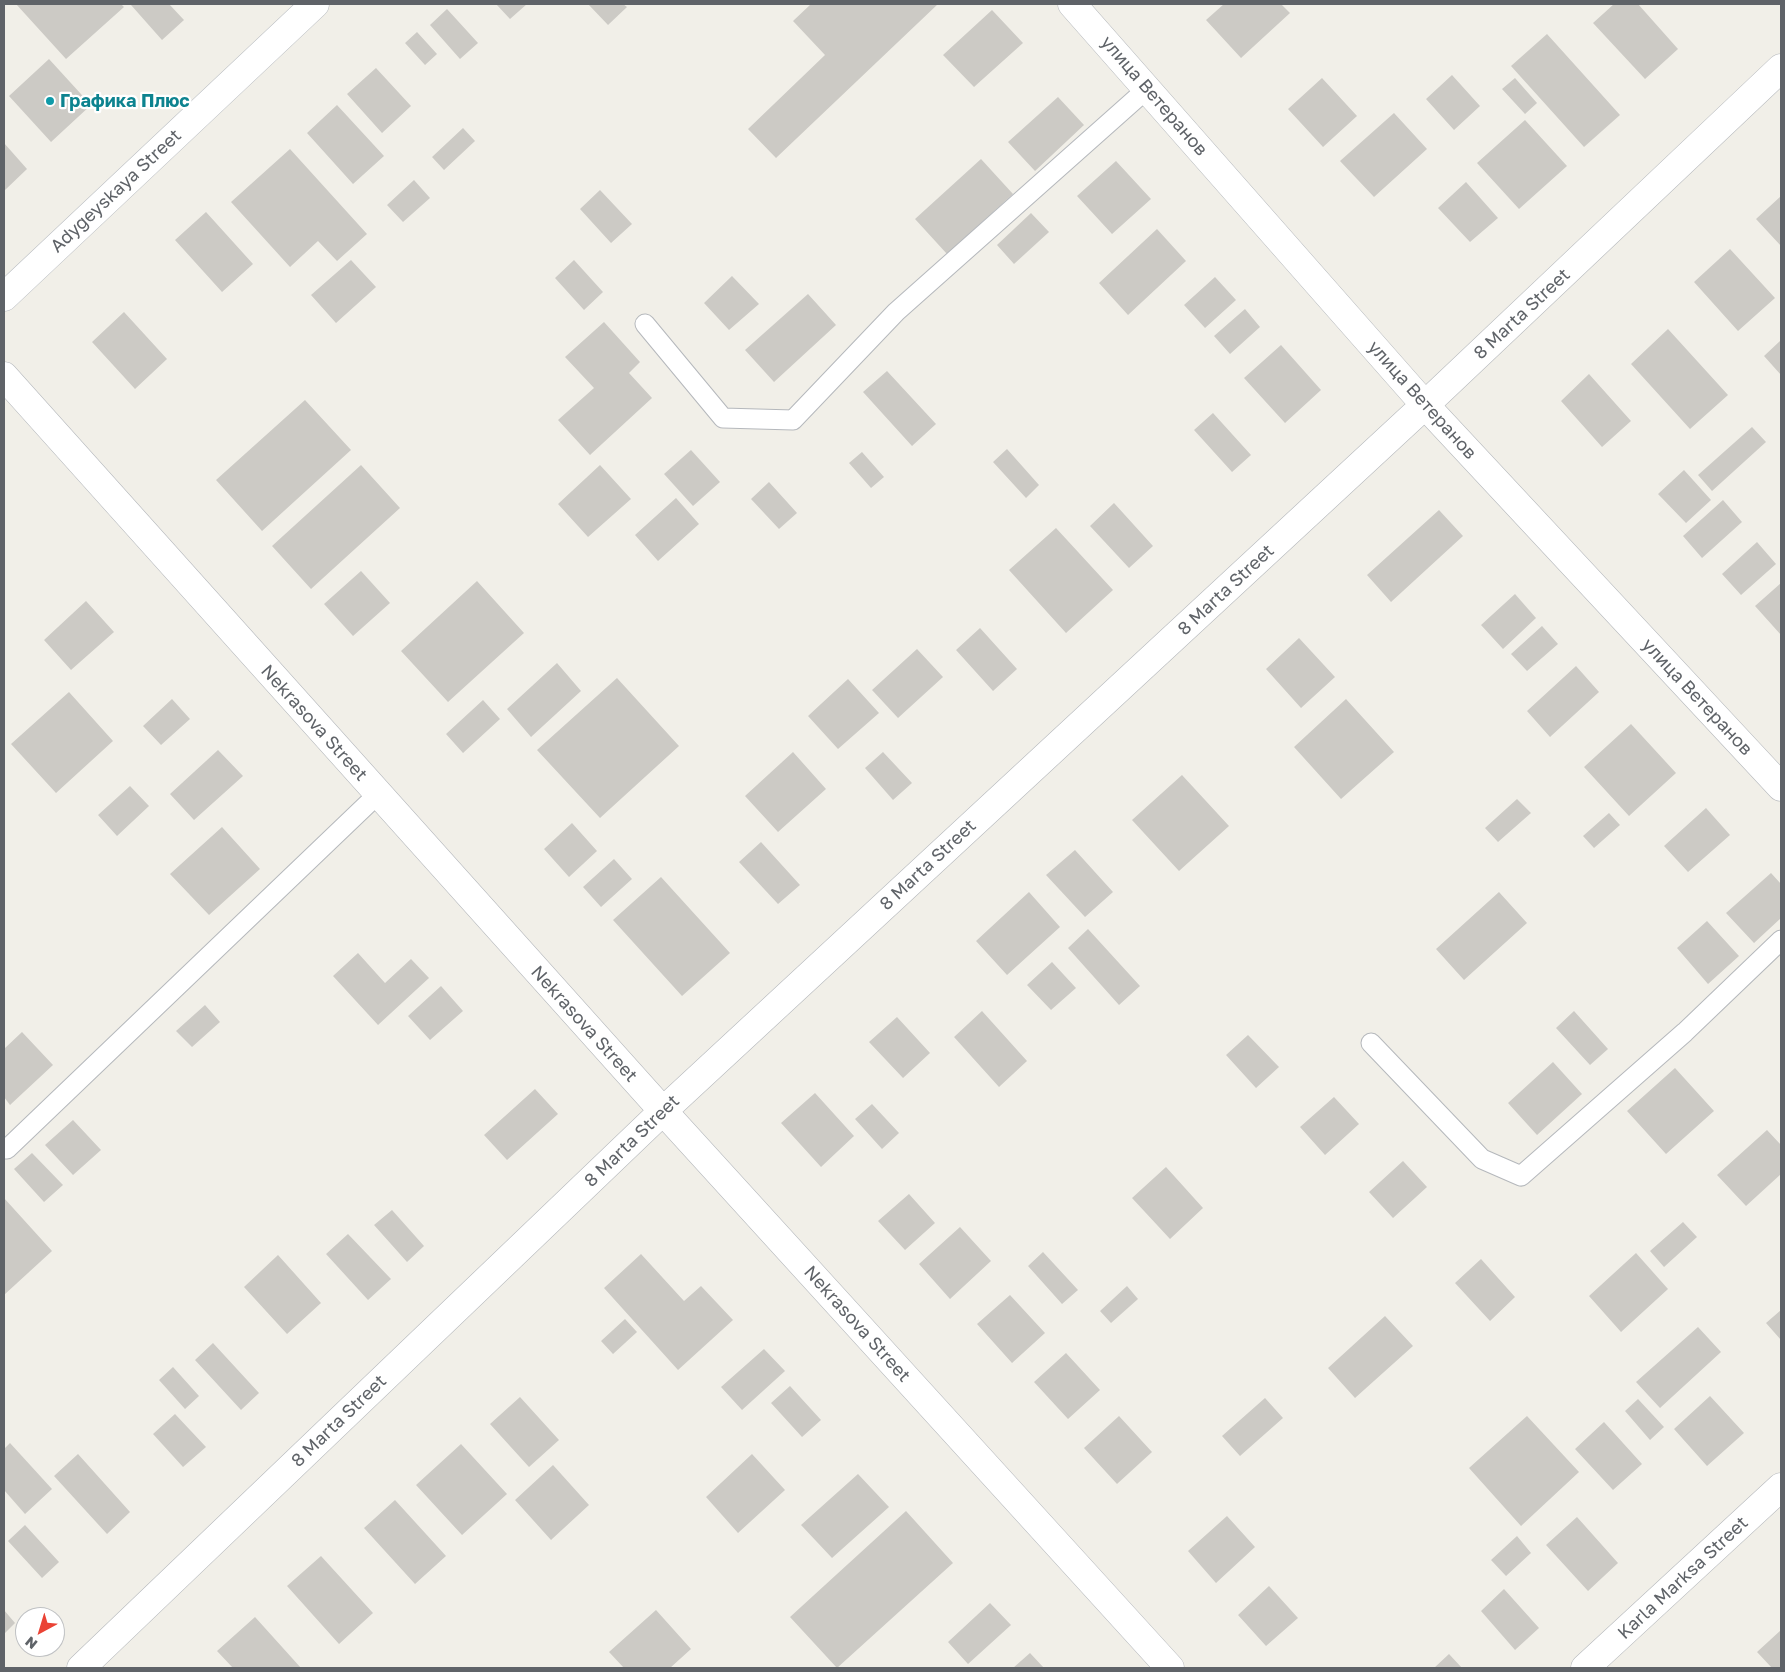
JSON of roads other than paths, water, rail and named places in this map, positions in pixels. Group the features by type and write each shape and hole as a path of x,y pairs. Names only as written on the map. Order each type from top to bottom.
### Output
{"street":[{"name":"Adygeyskaya Street","path":"4,297 315,4"},
{"name":"улица Ветеранов","path":"1072,4 1148,88 1425,406 1781,787"},
{"name":"8 Marta Street","path":"81,1668 663,1111 1425,406 1781,68"},
{"name":"Nekrasova Street","path":"4,376 663,1111 1170,1668"},
{"name":"Karla Marksa Street","path":"1585,1668 1781,1487"}],"lane":[{"path":"645,324 723,418 793,420 896,312 1148,88"},
{"path":"4,1149 7,1149 378,794"},
{"path":"1371,1042 1482,1159 1521,1176 1685,1032 1781,940"}],"place":[{"name":"Графика Плюс","path":"50,101"}]}
